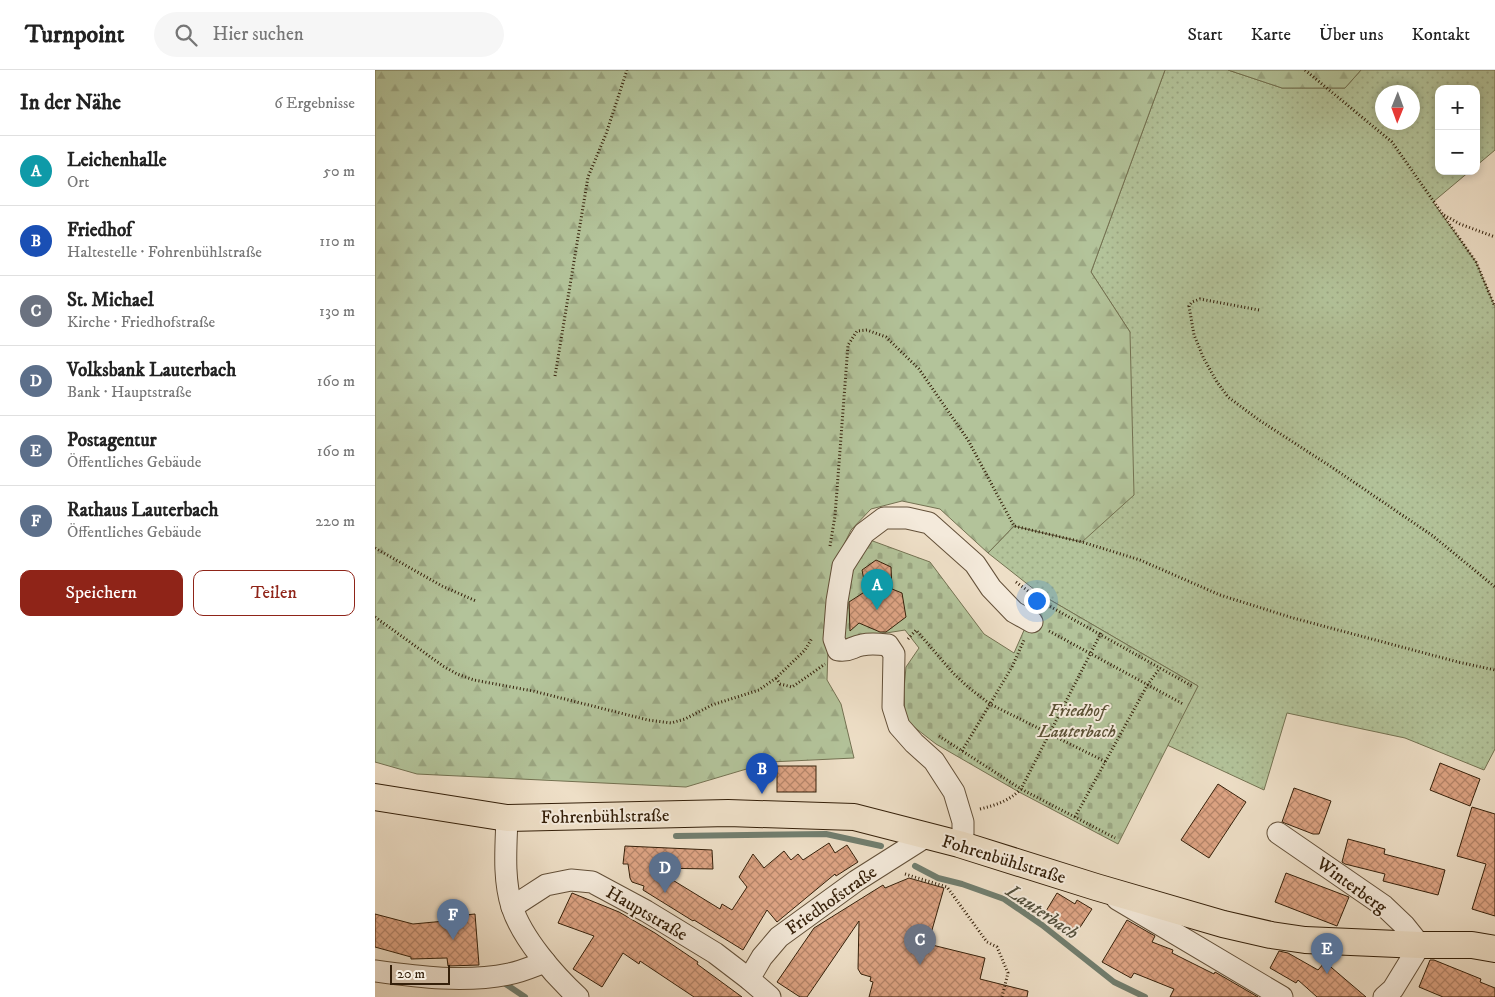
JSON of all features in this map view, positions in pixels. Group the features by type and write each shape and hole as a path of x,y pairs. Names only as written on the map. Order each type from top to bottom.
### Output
{"main road":[{"name":"Fohrenbühlstraße","path":"375,797 507,818 728,813 854,817 959,844 1095,887 1223,924 1271,935 1305,940 1419,945 1472,945 1495,949"}],"street":[{"path":"959,844 963,833 960,810 954,792 934,760 914,743 899,726 893,707 893,654 888,645 871,643 859,646 848,652 838,650 834,639 837,601 843,566 864,533 884,518 907,518 929,523 975,564 991,588 1014,612 1033,622"},
{"path":"507,818 505,860 512,907 525,933 545,962 578,997"},
{"name":"Winterberg","path":"1278,833 1384,906 1404,925 1419,945"},
{"name":"Friedhofstraße","path":"749,978 762,957 779,937 856,881 927,836"},
{"name":"Hauptstraße","path":"512,907 546,885 571,880 592,882 646,911 715,952 770,997"},
{"path":"1095,887 1282,997"},
{"path":"1384,997 1393,989 1419,945"},
{"path":"375,971 417,977 473,979 511,974 545,962"}],"path":[{"path":"555,376 588,176 606,134 627,70"},
{"path":"1305,70 1392,142 1476,262 1495,307"},
{"path":"1441,213 1461,224 1495,237"},
{"path":"1259,310 1200,300 1192,302 1189,306 1195,336 1204,359 1228,397 1259,420 1433,536 1495,587"},
{"path":"829,552 835,516 848,345 857,331 867,330 886,337 919,369 968,440 1014,526 1082,542 1140,560 1220,595 1293,618 1495,670"},
{"path":"375,548 441,586 476,601"},
{"path":"991,588 1011,578 1045,603 1192,686"},
{"path":"375,616 443,666 457,674 474,680 533,691 648,720 671,722 685,719 712,705 759,690 776,678 805,650 812,641 814,632"},
{"path":"962,751 1012,667 1033,622 1183,704"},
{"path":"893,654 916,630 953,673 990,704 1106,762"},
{"path":"960,810 980,810 999,804 1014,797 1021,789 1101,634"},
{"path":"776,678 780,684 792,687 830,660"},
{"path":"1075,818 1147,684 1160,668"},
{"path":"937,734 1021,789 1115,838"},
{"path":"907,876 947,887 987,942 997,947 1008,973 1003,997"}],"green space":[{"path":"375,70 1165,70 1091,272 1130,332 1134,495 1082,542 1014,526 988,553 940,509 902,501 871,509 851,530 834,565 829,619 827,680 841,704 854,758 770,762 686,787 417,774 375,762"},
{"path":"1165,70 1228,70 1282,88 1345,88 1361,70 1495,70 1495,150 1480,163 1480,85 1435,85 1435,175 1465,175 1433,202 1476,262 1495,307 1495,749 1484,770 1405,738 1287,713 1264,790 1167,745 1198,686 1040,594 988,553 1014,526 1082,542 1130,332 1091,272"},
{"path":"1228,70 1361,70 1345,88 1282,88"},
{"name":"Friedhof Lauterbach","path":"870,540 930,562 984,634 1014,653 1040,594 1198,686 1118,844 1019,792 936,744 905,720 904,689 906,667 919,648 905,630 842,640 847,574"}],"building":[{"path":"876,560 891,567 892,589 902,593 906,617 886,632 880,632 859,623 850,631 849,602 866,591 862,570"},
{"path":"1440,763 1480,779 1470,806 1430,790"},
{"path":"777,766 816,766 816,792 777,792"},
{"path":"1218,784 1246,802 1209,858 1181,840"},
{"path":"1294,788 1331,801 1319,834 1313,834 1282,822"},
{"path":"1472,807 1495,814 1495,916 1472,909 1486,864 1457,856"},
{"path":"1348,839 1385,849 1384,854 1445,870 1438,895 1383,881 1385,874 1345,864 1342,862"},
{"path":"829,843 835,853 847,845 858,862 836,876 835,874 777,922 767,910 743,950 643,890 644,886 632,882 628,864 623,864 625,846 712,850 713,869 653,868 720,909 722,904 732,910 747,887 739,877 753,854 764,868 784,851 791,860 798,854 803,860"},
{"path":"1286,873 1349,897 1337,926 1275,902"},
{"path":"909,878 944,888 928,944 985,958 980,979 1028,991 1027,997 869,997 873,982 870,981 871,977 861,974 858,969 859,921 807,997 800,997 777,982 814,928 883,885 885,888"},
{"path":"572,893 619,912 655,933 698,962 697,964 742,997 694,997 640,961 639,964 623,953 602,987 573,969 594,936 558,923"},
{"path":"1057,893 1075,904 1077,900 1092,909 1075,935 1043,916"},
{"path":"375,914 413,924 445,921 444,917 475,914 479,965 448,966 447,958 411,959 411,957 375,947"},
{"path":"1127,920 1155,936 1152,942 1173,950 1172,953 1214,974 1215,972 1258,997 1170,997 1174,989 1134,973 1131,978 1102,962"},
{"path":"1279,951 1288,953 1318,970 1325,962 1366,997 1317,997 1298,980 1296,983 1270,968"},
{"path":"1430,960 1481,979 1480,982 1495,988 1495,997 1443,997 1419,987"}],"waterway":[{"name":"Lauterbach","path":"676,836 826,834 881,846"},
{"name":"Lauterbach","path":"915,866 938,878 962,884 1004,899 1042,925 1114,982 1145,997"},
{"path":"504,983 525,997"}],"place":[{"name":"Leichenhalle","path":"877,610"},
{"name":"Friedhof","path":"762,794"},
{"name":"Volksbank Lauterbach","path":"665,893"},
{"name":"Rathaus Lauterbach","path":"453,940"},
{"name":"St. Michael","path":"920,965"},
{"name":"Postagentur","path":"1327,974"}]}
